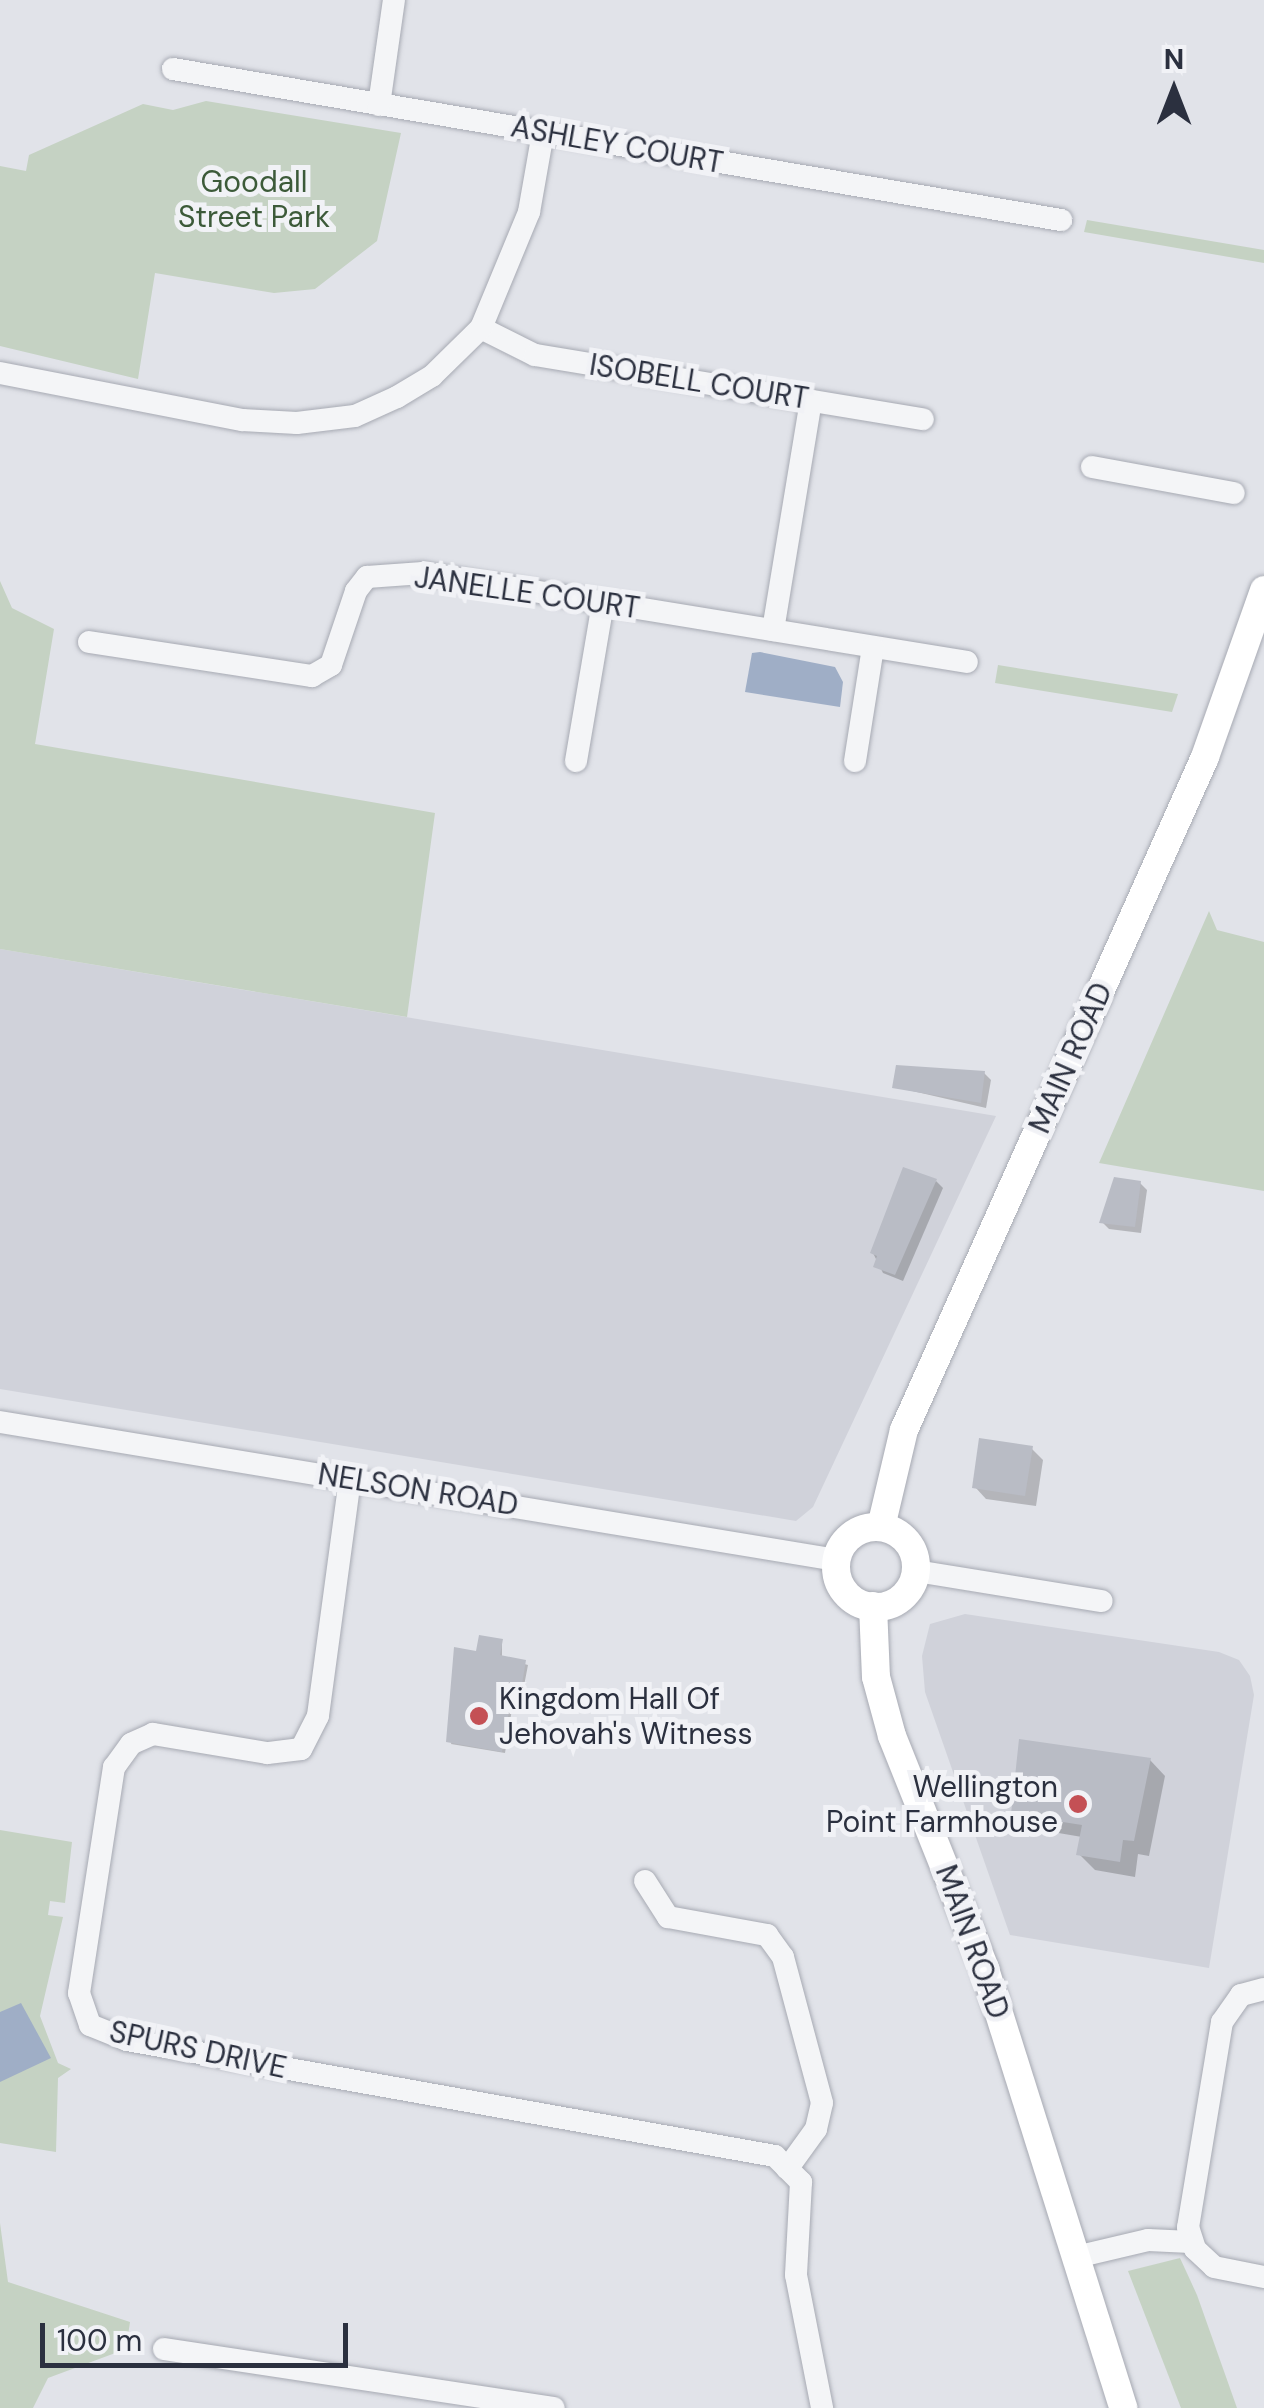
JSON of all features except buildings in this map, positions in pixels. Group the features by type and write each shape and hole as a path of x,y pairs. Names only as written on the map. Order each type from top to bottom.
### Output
{"main road":[{"name":"MAIN ROAD","path":"881,1527 904,1430 1205,757 1264,590"},
{"path":"881,1527 911,1548 916,1571 906,1594 872,1606 848,1596 836,1560 857,1532 881,1527"},
{"name":"MAIN ROAD","path":"872,1606 876,1677 892,1736 986,1968 1123,2408"},
{"name":"MAIN ROAD","path":"1080,2267 1140,2408"}],"street":[{"path":"379,105 394,0"},
{"name":"ASHLEY COURT","path":"172,69 1061,220"},
{"path":"0,373 242,420 297,423 354,416 397,397 432,376 481,328 528,212 542,133"},
{"name":"ISOBELL COURT","path":"481,328 535,355 923,419"},
{"path":"773,630 811,400"},
{"path":"1092,466 1234,493"},
{"name":"JANELLE COURT","path":"89,642 312,676 332,666 356,591 367,577 423,573 967,662"},
{"path":"576,762 603,602"},
{"path":"855,762 872,647"},
{"name":"NELSON ROAD","path":"0,1422 836,1560"},
{"name":"SPURS DRIVE","path":"350,1479 318,1716 302,1748 267,1753 154,1734 131,1744 114,1766 78,1993 90,2026 127,2040 775,2156 787,2168"},
{"path":"916,1571 1102,1600"},
{"path":"645,1881 668,1917 767,1935 783,1958 822,2103 816,2129 787,2168 801,2182 796,2275 822,2408"},
{"path":"1264,1989 1241,1995 1222,2022 1188,2228 1191,2242 1214,2267 1264,2278"},
{"path":"1080,2267 1148,2240 1191,2242"},
{"path":"164,2349 554,2408"}],"shaded area":[{"path":"0,949 996,1116 813,1507 796,1521 0,1389"},
{"path":"965,1614 1219,1652 1239,1660 1250,1676 1254,1695 1209,1968 1010,1935 925,1692 922,1656 930,1624"}],"green space":[{"name":"Goodall Street Park","path":"206,101 401,133 377,241 315,289 274,293 155,273 138,379 0,346 0,166 26,171 29,155 143,104 173,110"},
{"path":"1087,220 1264,250 1264,263 1084,232"},
{"path":"0,581 12,608 54,629 35,744 435,813 407,1017 0,949"},
{"path":"998,665 1178,694 1172,712 995,683"},
{"path":"1209,911 1217,930 1264,942 1264,1191 1099,1163"},
{"path":"0,1830 72,1842 65,1903 50,1901 48,1915 63,1917 40,2016 58,2063 71,2069 58,2078 56,2152 0,2143"},
{"path":"0,2223 8,2282 130,2322 126,2349 48,2378 33,2408 0,2408"},
{"path":"1180,2258 1237,2408 1181,2408 1128,2271"}],"water":[{"path":"752,653 835,667 843,682 840,707 745,692"},
{"path":"21,2003 51,2058 0,2082 0,2012"}],"place":[{"name":"Kingdom Hall Of Jehovah's Witness","path":"479,1716"},
{"name":"Wellington Point Farmhouse","path":"1078,1804"}]}
